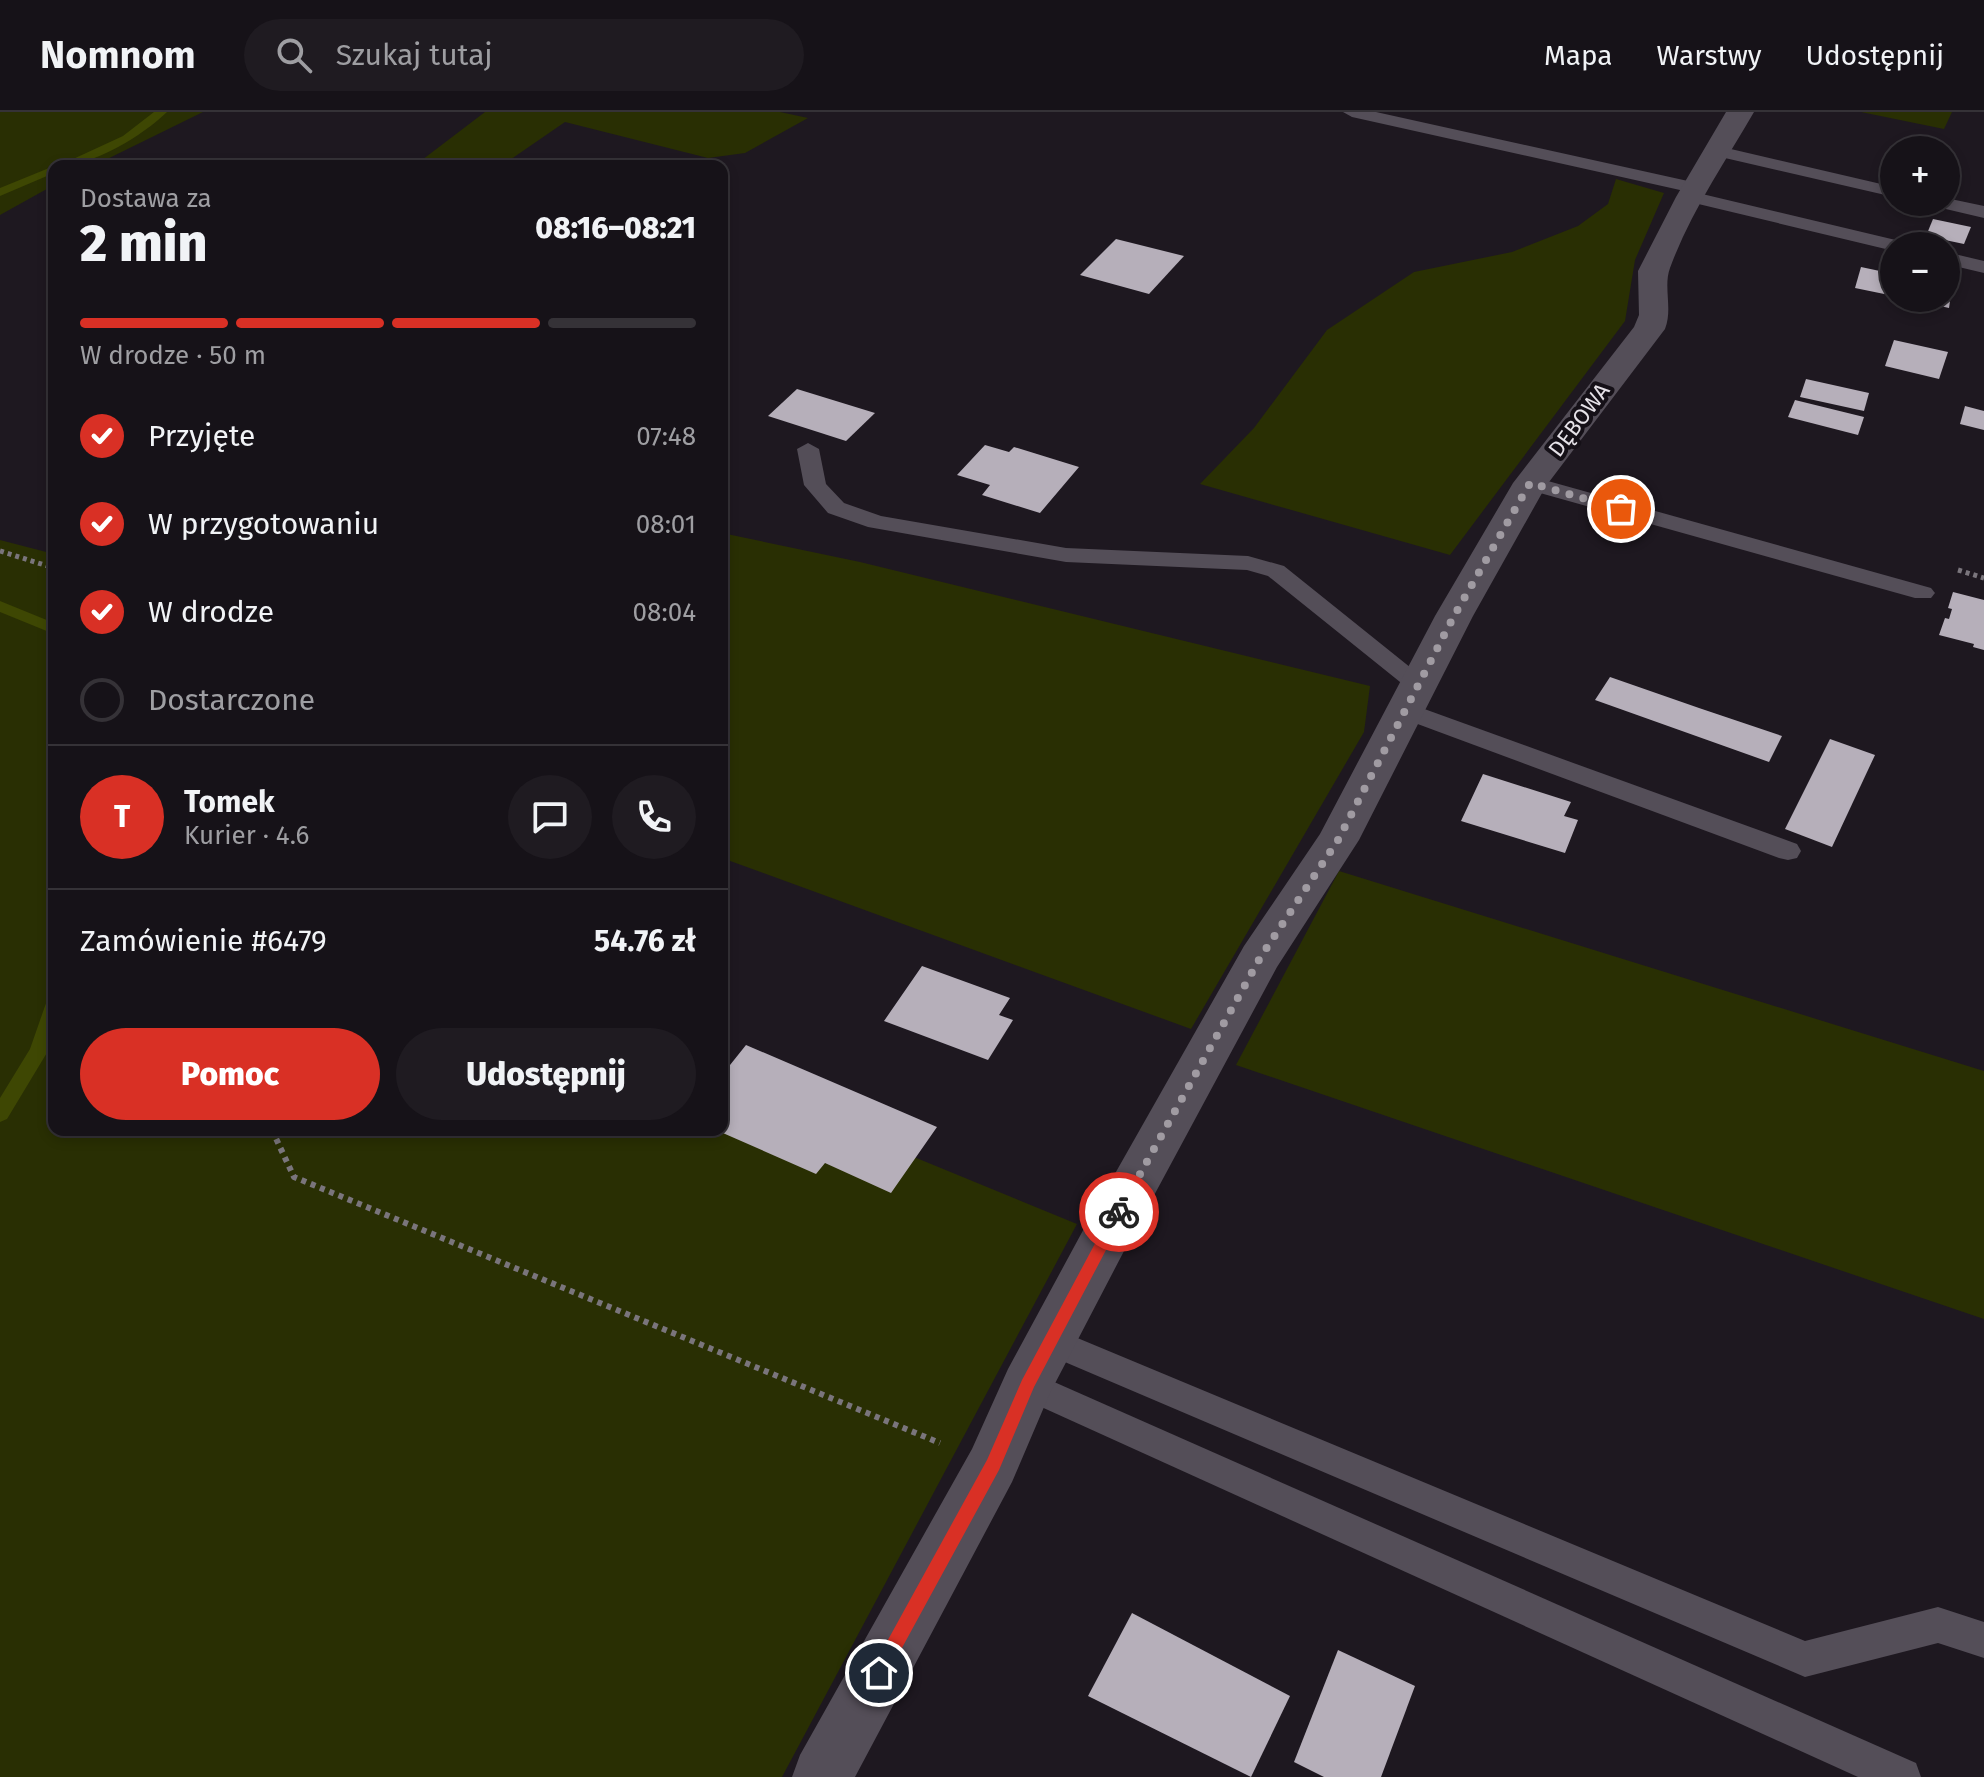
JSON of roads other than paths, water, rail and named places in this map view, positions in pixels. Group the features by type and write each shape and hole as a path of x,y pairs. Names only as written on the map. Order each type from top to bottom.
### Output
{"street":[{"name":"DĘBOWA","path":"822,1777 993,1464 1027,1385 1260,958 1338,840 1412,697 1530,483 1649,329 1655,315 1653,271 1740,112"}],"lane":[{"path":"1352,112 1702,179 1880,191"},
{"path":"1702,179 1880,240"},
{"path":"1960,207 1984,212"},
{"path":"1960,261 1984,267"},
{"path":"808,449 815,485 836,508 876,522 1066,555 1248,563 1276,571 1412,697 1788,851"},
{"path":"1530,483 1923,593"},
{"path":"1051,1341 1805,1659 1938,1625 1984,1640"},
{"path":"1027,1385 1902,1777"}],"waterway":[{"path":"78,160 127,138 161,112"},
{"path":"0,192 48,172"},
{"path":"0,606 48,626"},
{"path":"0,1114 39,1051 48,1024"}]}
